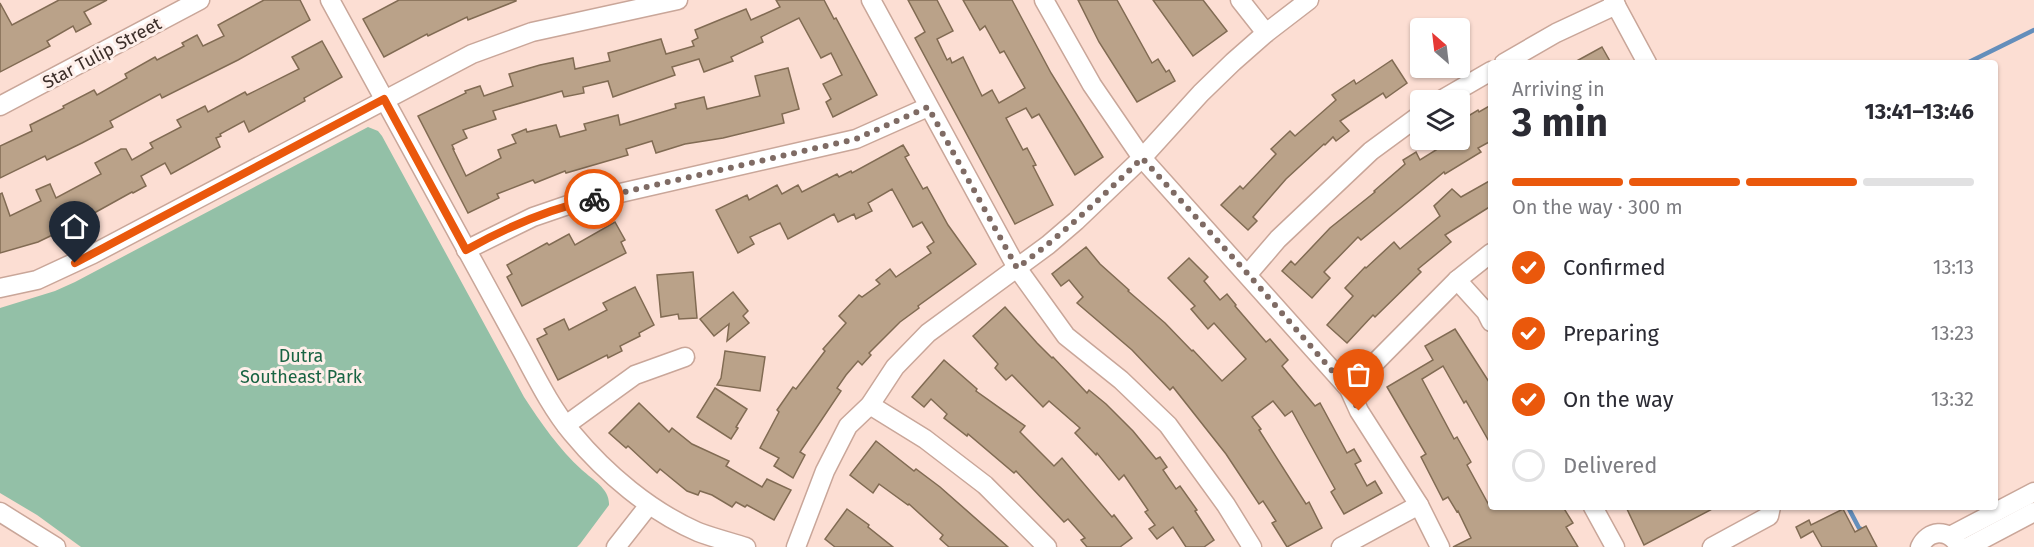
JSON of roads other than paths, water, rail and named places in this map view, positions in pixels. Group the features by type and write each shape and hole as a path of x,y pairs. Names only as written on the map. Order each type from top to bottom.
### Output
{"street":[{"name":"Star Tulip Street","path":"0,106 200,0"},
{"path":"330,0 547,397 566,425 610,471 649,505 698,532 746,547"},
{"path":"0,288 37,280 93,254 472,54 532,32 678,0"},
{"path":"871,0 1017,268 1066,336 1121,380 1168,425 1226,505 1252,547"},
{"path":"1044,0 1092,85 1142,158 1248,274 1348,389 1359,411 1419,505 1440,547"},
{"path":"1240,0 1266,33"},
{"path":"796,547 825,471 848,426 870,405 895,368 928,333 1048,245 1076,221 1142,158 1201,93 1266,33 1309,0"},
{"path":"1509,60 1615,2 1645,60"},
{"path":"1458,90 1488,73"},
{"path":"466,250 524,220 568,205 856,139 928,107"},
{"path":"1248,274 1278,239 1371,151 1410,122"},
{"path":"1348,389 1457,280 1488,255"},
{"path":"1457,280 1488,316"},
{"path":"566,425 635,375 685,357"},
{"path":"870,405 925,439 985,485 1047,547"},
{"path":"1920,547 1922,541 1932,534 1945,533 1954,541 2034,492"},
{"path":"615,547 649,505"},
{"path":"1341,547 1419,505"},
{"path":"1595,510 1615,547"},
{"path":"1712,547 1769,516 1770,510"},
{"path":"0,512 56,547"},
{"path":"1968,547 2034,512"}],"waterway":[{"path":"1973,60 2034,30"},
{"path":"1850,510 1859,528 1865,531"}],"park label":[{"name":"Dutra Southeast Park","path":"301,366"}]}
